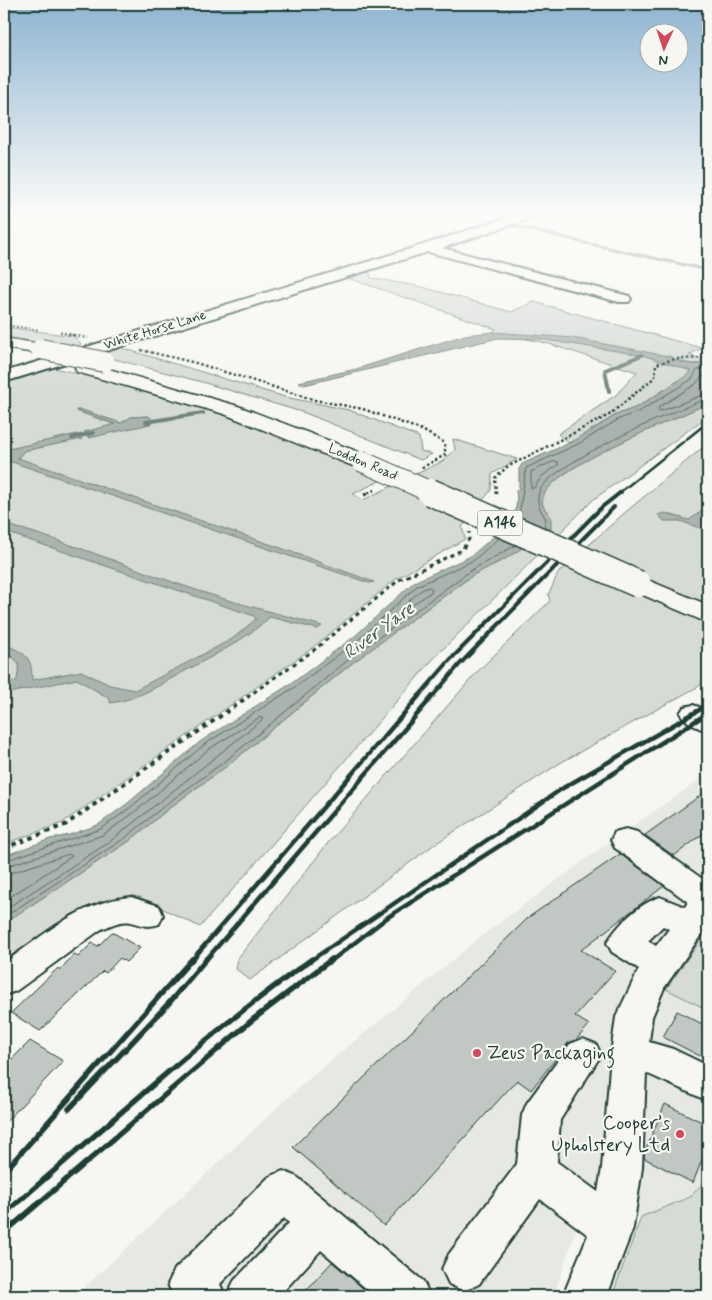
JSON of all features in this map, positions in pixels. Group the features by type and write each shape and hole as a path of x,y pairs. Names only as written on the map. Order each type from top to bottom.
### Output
{"highway":[{"name":"Loddon Road","path":"4,343 33,352 94,365 368,457 646,579 708,599"},
{"name":"Loddon Road","path":"4,351 33,352"},
{"name":"Loddon Road","path":"646,579 708,615"}],"street":[{"name":"White Horse Lane","path":"4,377 346,273"},
{"path":"523,273 624,299"},
{"path":"585,1296 612,1228 622,1168 629,1054 634,1018 650,981 702,908 626,840"},
{"path":"4,981 88,922 110,911 131,909 147,915"},
{"path":"629,1054 660,1060 708,1084"},
{"path":"464,1269 536,1171 541,1115 583,1055"},
{"path":"536,1171 612,1228"},
{"path":"203,1296 190,1284 283,1191 318,1223 408,1296"},
{"path":"249,1296 318,1223"}],"path":[{"path":"114,343 196,362 315,400 363,409 413,427 445,444 445,455 414,471"},
{"path":"496,494 495,478 507,468 616,409 655,376 656,364 675,359 708,358"},
{"path":"364,495 381,487"},
{"path":"4,848 65,825 314,650 399,580 462,550 469,540 470,528"}],"shaded area":[{"path":"369,273 371,278 422,287 511,312 534,302 702,348 689,355 708,363 691,364 676,360 670,364 690,370 689,374 637,407 616,415 569,443 558,434 616,395 637,372 546,343 493,332 496,329 345,277"},
{"path":"4,327 74,336 81,344 75,351 4,337"},
{"path":"122,348 285,397 349,410 419,437 421,451 432,454 421,460 305,413 202,382 99,355"},
{"path":"54,368 132,386 228,414 386,478 353,494 363,500 443,461 455,450 453,439 517,459 492,474 491,490 462,527 465,539 396,579 311,649 62,823 4,844 4,382","holes":["81,410 121,423 131,417 149,416 150,424 116,425 76,411"]},
{"path":"708,403 708,416 594,499 436,656 200,927 139,897 102,901 4,960 4,923 128,842 172,806 231,763 351,664 473,575 507,558 551,517 542,503 543,497 551,485 568,471 617,444"},
{"path":"708,443 708,681 560,763 435,844 250,980 236,969 238,958 328,843 478,671 550,601 548,594 560,571 621,516"},
{"path":"708,774 708,930 667,989 708,1010 708,1178 690,1197 641,1217 579,1220 554,1296 75,1296 303,1084 483,935 601,848"},
{"path":"708,930 708,1010 666,989"},
{"path":"708,1178 708,1296 612,1296 641,1217 690,1197"}],"water":[{"name":"River Yare","path":"493,332 573,338 672,357 684,363 708,363 708,403 617,444 568,471 551,485 542,500 545,510 551,517 551,529 507,558 473,575 351,664 231,763 172,806 128,842 4,923 4,856 50,839 98,825 128,803 201,741 292,683 355,636 414,582 471,556 513,520 517,502 516,490 519,490 519,469 522,464 578,439 616,415 637,407 691,371 642,355 539,339 498,338 304,385 299,382 356,369 465,335"},
{"path":"76,410 82,410 121,423 131,417 149,416 154,421 150,424 89,438 84,432 115,424"},
{"path":"77,434 82,439 24,451 18,458 281,548 374,582 369,583 12,462 4,462 4,450"},
{"path":"708,507 708,531 680,521 664,521 658,515 665,513 689,520"},
{"path":"4,524 54,539 177,584 322,626 317,629 270,617 240,640 218,653 149,691 130,699 110,703 110,699 77,679 4,694 4,686 17,680 19,665 15,659 4,652 4,643 26,656 31,665 32,680 81,671 110,685 135,690 232,639 256,619 254,616 8,533 4,531"}],"building":[{"path":"708,790 708,830 674,856 645,835"},
{"name":"Zeus Packaging","path":"620,854 664,886 581,950 615,971 575,1016 589,1025 576,1040 568,1043 531,1090 517,1080 384,1226 293,1147 529,917"},
{"path":"112,932 140,948 126,962 120,958 106,973 103,971 40,1031 11,1013 58,968 60,970 74,954 78,957 92,943 98,946"},
{"path":"677,1011 708,1027 708,1060 663,1037"},
{"path":"30,1041 63,1061 4,1124 4,1067"},
{"name":"Cooper’s Upholstery Ltd","path":"665,1104 708,1125 708,1144 693,1183 644,1158 645,1151"},
{"path":"332,1262 357,1283 371,1296 301,1296"}],"waterway":[{"path":"609,391 605,370 642,355"},
{"path":"146,422 203,413"},
{"path":"72,438 93,433"}],"railway":[{"path":"619,493 708,422"},
{"path":"418,697 450,660 602,507 621,492"},
{"path":"432,697 460,664 614,507"},
{"path":"191,961 419,696"},
{"path":"205,961 433,696"},
{"path":"310,961 563,788 708,705"},
{"path":"331,961 388,917 708,713"},
{"path":"4,1172 192,959"},
{"path":"69,1109 169,1003 206,959"},
{"path":"4,1214 193,1051 312,959"},
{"path":"4,1233 251,1021 332,959"}],"place":[{"name":"Zeus Packaging","path":"477,1053"},
{"name":"Cooper’s Upholstery Ltd","path":"680,1134"}]}
